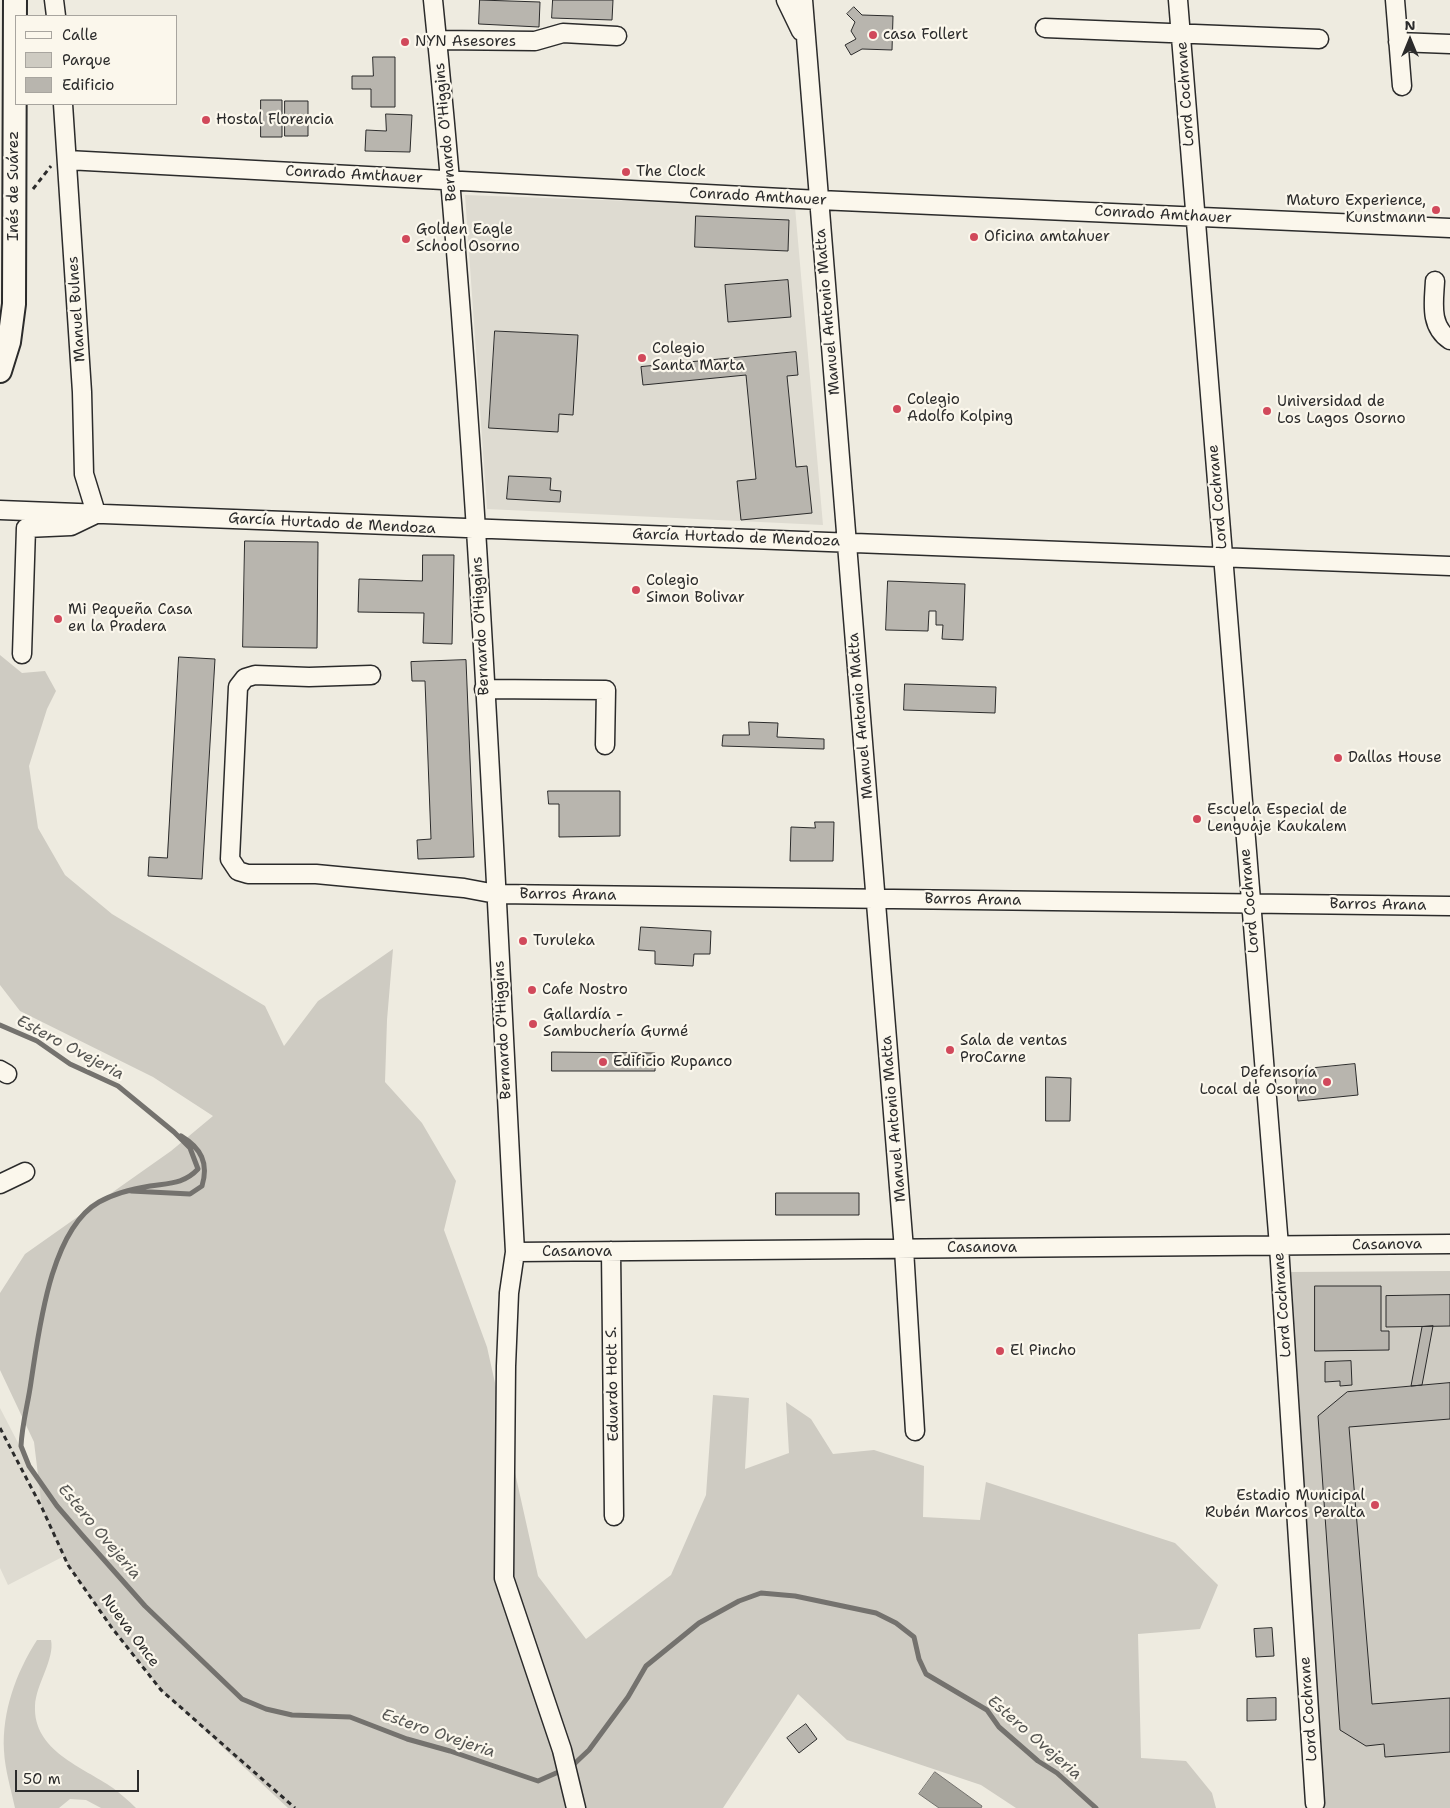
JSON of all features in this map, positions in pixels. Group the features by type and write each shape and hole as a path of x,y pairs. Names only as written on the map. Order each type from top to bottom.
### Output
{"main road":[{"name":"Inés de Suárez","path":"0,371 13,322 7,211 15,0"}],"street":[{"path":"54,0 56,15"},
{"name":"Bernardo O'Higgins","path":"434,0 452,180 476,530 515,1252 509,1293 506,1366 504,1578 562,1750 576,1808"},
{"path":"786,0 798,23 807,50"},
{"name":"Manuel Antonio Matta","path":"803,0 904,1249 915,1432"},
{"name":"Lord Cochrane","path":"1178,0 1279,1246 1315,1803"},
{"path":"1395,0 1402,86"},
{"path":"1044,28 1319,39"},
{"path":"438,40 540,41 563,33 618,36"},
{"path":"1398,42 1450,44"},
{"name":"Manuel Bulnes","path":"63,105 82,392 84,474 96,513"},
{"name":"Conrado Amthauer","path":"67,160 819,200 1450,228"},
{"path":"1435,281 1434,317 1438,328 1450,340"},
{"name":"García Hurtado de Mendoza","path":"0,510 476,530 847,541 1222,559 1450,566"},
{"path":"22,654 26,528 71,526 96,513"},
{"name":"Barros Arana","path":"371,675 309,677 255,675 241,683 238,688 232,864 242,874 316,874 464,888 496,894 1450,906"},
{"path":"484,689 606,690 605,745"},
{"path":"0,1184 25,1172"},
{"name":"Casanova","path":"515,1252 1450,1244"},
{"name":"Eduardo Hott S.","path":"611,1252 614,1516"}],"path":[{"path":"7,211 23,207 47,170 54,163 67,160"},
{"name":"Nueva Once","path":"0,1428 42,1508 68,1565 112,1628 161,1690 295,1808"}],"shaded area":[{"name":"Colegio Santa Marta","path":"465,195 795,207 823,525 487,509"},
{"path":"0,1408 74,1551 8,1585 0,1568"},
{"path":"935,1772 982,1806 981,1808 939,1808 919,1794"}],"green space":[{"path":"0,655 22,673 45,671 56,691 47,709 29,766 38,828 65,875 112,914 265,1006 284,1046 318,1001 393,949 387,1020 385,1082 422,1123 456,1181 444,1230 487,1347 538,1576 586,1639 671,1575 706,1495 713,1395 749,1398 745,1469 789,1453 786,1402 811,1419 833,1454 874,1450 924,1466 923,1517 980,1520 986,1482 1175,1543 1218,1585 1200,1629 1138,1634 1141,1758 1186,1761 1212,1793 1216,1808 1016,1808 981,1785 847,1740 798,1694 723,1808 288,1808 161,1690 112,1628 68,1565 42,1508 34,1442 0,1370 0,1293 25,1254 171,1151 213,1116 153,1077 20,1011 0,985"},
{"name":"Estadio Municipal Rubén Marcos Peralta","path":"1450,1271 1450,1808 1314,1808 1289,1272"},
{"path":"37,1640 51,1640 52,1647 38,1689 35,1706 37,1722 42,1735 62,1756 113,1788 136,1808 101,1808 86,1800 70,1799 59,1808 15,1808 4,1751 5,1721 17,1679"}],"building":[{"path":"480,0 540,2 539,27 479,24"},
{"path":"553,0 613,0 612,20 552,18"},
{"name":"casa Follert","path":"854,7 862,15 893,16 892,50 862,49 851,55 845,45 856,39 851,31 855,22 847,14"},
{"path":"373,57 395,57 395,107 371,107 371,89 352,89 352,76 373,76"},
{"path":"261,100 282,100 282,137 261,137"},
{"path":"285,101 308,101 308,136 285,136"},
{"path":"386,114 412,115 410,152 365,151 366,130 386,131"},
{"path":"696,216 789,220 788,251 695,247"},
{"path":"788,280 791,317 728,322 725,285"},
{"path":"495,331 578,335 573,415 559,414 558,432 489,428"},
{"path":"796,352 798,375 787,376 796,467 807,466 812,513 741,520 737,481 756,479 746,375 643,385 641,367"},
{"path":"509,476 551,478 550,490 561,491 560,502 507,499"},
{"path":"245,541 318,542 317,648 243,647"},
{"path":"423,555 454,555 452,644 423,643 424,613 358,612 359,579 422,581"},
{"path":"888,581 965,584 963,640 942,639 943,625 936,625 936,611 929,611 928,631 886,630"},
{"path":"179,657 215,659 202,879 148,876 149,857 167,858"},
{"path":"466,660 474,857 418,859 417,840 431,839 425,681 412,681 411,662"},
{"path":"905,684 996,687 995,713 904,710"},
{"path":"749,722 778,723 777,737 824,739 824,749 722,746 723,735 749,735"},
{"path":"548,791 620,791 620,836 559,837 559,804 549,804"},
{"path":"815,822 834,822 833,861 790,861 791,827 815,828"},
{"path":"641,927 711,931 710,954 694,954 693,966 655,964 655,951 639,950"},
{"name":"Edificio Rupanco","path":"552,1052 655,1053 655,1071 552,1071"},
{"name":"Defensoría Local de Osorno","path":"1355,1064 1358,1095 1298,1101 1295,1070"},
{"path":"1046,1077 1071,1078 1070,1121 1046,1121"},
{"path":"776,1193 859,1193 859,1215 776,1215"},
{"path":"1315,1286 1381,1286 1381,1331 1389,1331 1389,1350 1315,1351"},
{"path":"1450,1295 1450,1326 1386,1327 1386,1296"},
{"path":"1433,1326 1422,1385 1411,1386 1422,1327"},
{"path":"1351,1361 1352,1385 1340,1386 1340,1381 1325,1382 1325,1362"},
{"name":"Estadio Municipal Rubén Marcos Peralta","path":"1450,1383 1450,1419 1349,1427 1372,1704 1450,1698 1450,1752 1385,1757 1384,1744 1366,1746 1340,1730 1318,1416 1347,1392"},
{"path":"1272,1628 1274,1656 1256,1657 1254,1629"},
{"path":"1276,1698 1276,1720 1247,1721 1247,1699"},
{"path":"806,1724 817,1739 799,1753 787,1738"}],"waterway":[{"name":"Estero Ovejeria","path":"0,1025 37,1041 70,1064 118,1086 174,1132 190,1148 198,1169 182,1180 130,1190 99,1202 82,1216 69,1235 58,1258 43,1310 21,1446 29,1466 57,1506 82,1535 145,1606 242,1699 266,1709 292,1715 350,1717 407,1739 450,1751 538,1781 572,1766 589,1750 628,1697 646,1666 699,1623 739,1601 761,1593 795,1596 876,1613 896,1623 914,1637 919,1659 926,1674 987,1710 999,1727 1038,1761 1057,1773 1096,1808"},
{"name":"Estero Ovejeria","path":"131,1191 190,1194 202,1186 204,1178 202,1157 194,1146 181,1136"}],"place":[{"name":"casa Follert","path":"873,35"},
{"name":"NYN Asesores","path":"405,42"},
{"name":"Hostal Florencia","path":"206,120"},
{"name":"The Clock","path":"626,172"},
{"name":"Maturo Experience, Kunstmann","path":"1436,210"},
{"name":"Oficina amtahuer","path":"974,237"},
{"name":"Golden Eagle School Osorno","path":"406,239"},
{"name":"Colegio Santa Marta","path":"642,358"},
{"name":"Colegio Adolfo Kolping","path":"897,409"},
{"name":"Universidad de Los Lagos Osorno","path":"1267,411"},
{"name":"Colegio Simon Bolivar","path":"636,590"},
{"name":"Mi Pequeña Casa en la Pradera","path":"58,619"},
{"name":"Dallas House","path":"1338,758"},
{"name":"Escuela Especial de Lenguaje Kaukalem","path":"1197,819"},
{"name":"Turuleka","path":"523,941"},
{"name":"Cafe Nostro","path":"532,990"},
{"name":"Gallardía - Sambuchería Gurmé","path":"533,1024"},
{"name":"Sala de ventas ProCarne","path":"950,1050"},
{"name":"Edificio Rupanco","path":"603,1062"},
{"name":"Defensoría Local de Osorno","path":"1327,1082"},
{"name":"El Pincho","path":"1000,1351"},
{"name":"Estadio Municipal Rubén Marcos Peralta","path":"1375,1505"}]}
